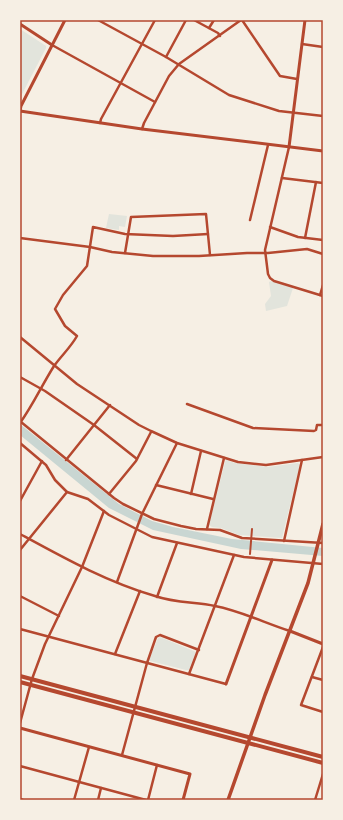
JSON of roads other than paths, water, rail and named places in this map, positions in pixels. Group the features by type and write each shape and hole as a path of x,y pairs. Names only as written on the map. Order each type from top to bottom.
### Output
{"highway":[{"path":"20,676 323,757"},
{"path":"20,682 323,763"}],"main road":[{"path":"228,800 308,583 315,556 320,544 323,524"}],"street":[{"path":"65,20 21,106 20,111 142,129 323,151"},
{"path":"98,20 179,64 227,94 279,111 323,116"},
{"path":"100,123 155,20"},
{"path":"166,57 186,20"},
{"path":"194,20 218,33 220,36"},
{"path":"209,28 214,20"},
{"path":"142,129 169,76 179,64 242,20 280,76 297,79"},
{"path":"306,20 289,147 264,253 268,274 272,279 322,295 323,285"},
{"path":"20,24 120,84 155,102"},
{"path":"302,44 323,47"},
{"path":"250,220 268,144"},
{"path":"282,178 323,183"},
{"path":"306,238 316,182"},
{"path":"125,253 131,217 206,214 210,255"},
{"path":"208,234 173,236 128,234 94,227 85,269 63,295 55,309 65,326 70,332 77,336 55,366 29,411 20,422 109,494 123,504 154,519 196,529 220,530 236,537 320,544"},
{"path":"270,228 295,236 323,240"},
{"path":"20,238 90,247 112,252 161,256 264,253 307,249 323,254"},
{"path":"20,337 77,384 151,431 177,443 238,462 268,465 323,457"},
{"path":"20,376 94,425 137,459"},
{"path":"187,404 253,428 314,431 316,430 316,425 323,425"},
{"path":"66,460 110,405"},
{"path":"109,494 137,459 151,431"},
{"path":"20,443 47,465 55,480 67,492 88,499 110,516 152,537 234,555 323,564"},
{"path":"117,582 142,514 177,443"},
{"path":"191,494 201,451"},
{"path":"207,529 224,458"},
{"path":"284,541 302,460"},
{"path":"20,501 42,461"},
{"path":"156,485 213,499"},
{"path":"20,550 67,492"},
{"path":"20,723 32,679 48,637 82,567 104,511"},
{"path":"250,554 252,529"},
{"path":"20,534 82,567 140,591 157,597 180,602 229,609 290,631 323,646 301,705 323,712"},
{"path":"157,597 177,543"},
{"path":"189,674 234,555"},
{"path":"20,629 226,684 272,560"},
{"path":"115,654 140,591"},
{"path":"20,596 59,616"},
{"path":"122,755 146,663 156,636 158,635 199,650"},
{"path":"312,677 323,680"},
{"path":"20,728 190,774 183,800"},
{"path":"74,800 89,747"},
{"path":"20,766 147,800 157,765"},
{"path":"315,800 323,774"},
{"path":"98,800 101,788"}]}
